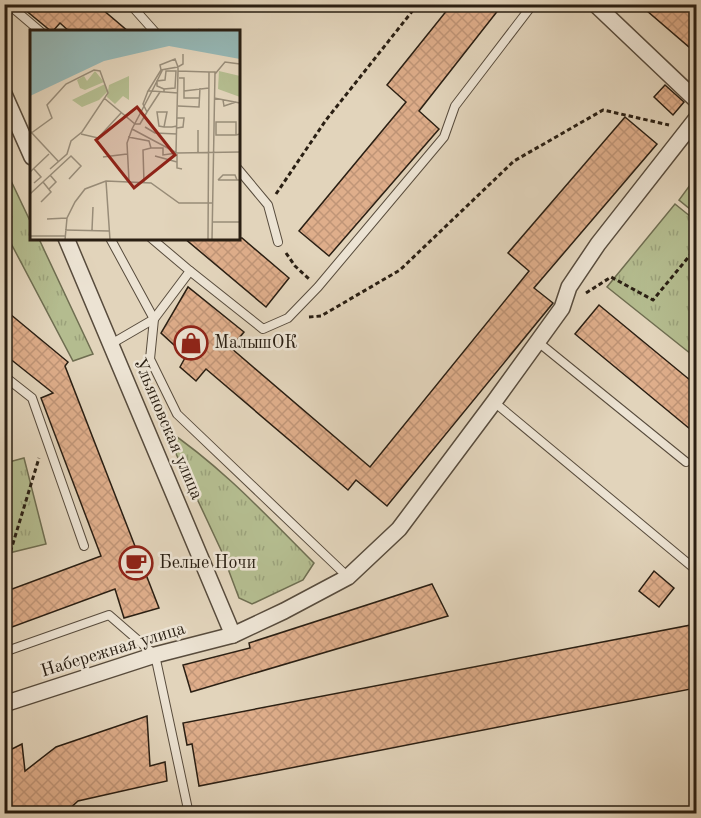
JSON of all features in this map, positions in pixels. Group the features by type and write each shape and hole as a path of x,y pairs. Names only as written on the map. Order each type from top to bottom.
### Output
{"street":[{"path":"595,4 696,100"},
{"path":"4,94 30,152"},
{"name":"Набережная улица","path":"4,704 155,655 233,635 348,577 399,529 562,308 569,287 598,244 696,119"},
{"name":"Ульяновская улица","path":"67,240 233,635"}],"lane":[{"path":"8,4 39,30"},
{"path":"130,4 153,30"},
{"path":"153,240 263,329 288,318 318,287 444,137 455,106 533,4"},
{"path":"240,171 268,205 278,242"},
{"path":"111,240 154,319 150,359 177,414 348,577"},
{"path":"111,344 154,319 190,271"},
{"path":"538,342 686,462"},
{"path":"4,376 32,398 84,546"},
{"path":"494,402 696,570"},
{"path":"4,652 109,615 155,655 189,813"}],"path":[{"path":"268,205 326,120 418,4"},
{"path":"288,318 321,316 400,270 514,161 603,110 677,127"},
{"path":"278,242 295,266 318,287"},
{"path":"562,308 611,277 653,300 696,248"},
{"path":"4,564 7,563 45,439"}],"green space":[{"path":"4,166 30,221 30,240 39,240 93,354 73,361 5,232"},
{"path":"696,177 696,214 679,200"},
{"path":"675,204 696,221 696,358 607,287"},
{"path":"164,428 185,442 224,475 314,563 303,580 252,604 239,598 221,550"},
{"path":"24,458 46,544 9,553 5,535 5,463"}],"building":[{"path":"18,4 96,4 127,30 68,30 60,23 54,30 50,30"},
{"path":"452,4 503,4 419,111 439,129 329,256 299,231 406,102 387,85"},
{"path":"639,4 696,4 696,53"},
{"path":"665,85 684,102 673,115 654,97"},
{"path":"625,117 657,144 534,288 553,303 387,506 356,480 348,490 206,369 196,381 180,367 186,356 161,333 188,287 244,332 231,348 370,467 529,271 508,253"},
{"path":"242,238 289,278 266,307 186,240 240,240"},
{"path":"599,305 696,385 696,434 575,334"},
{"path":"4,309 68,362 65,366 159,608 124,618 115,589 4,630 4,592 101,556 41,398 53,393 4,354"},
{"path":"654,571 674,588 659,607 639,591"},
{"path":"432,584 448,616 191,692 183,665 250,648 249,643"},
{"path":"696,624 696,688 199,786 192,744 187,745 183,723"},
{"path":"147,716 150,766 165,762 167,781 78,801 65,813 4,813 4,753 22,744 25,771 56,747"}],"place":[{"name":"МалышОК","path":"191,343"},
{"name":"Белые Ночи","path":"136,563"}]}
